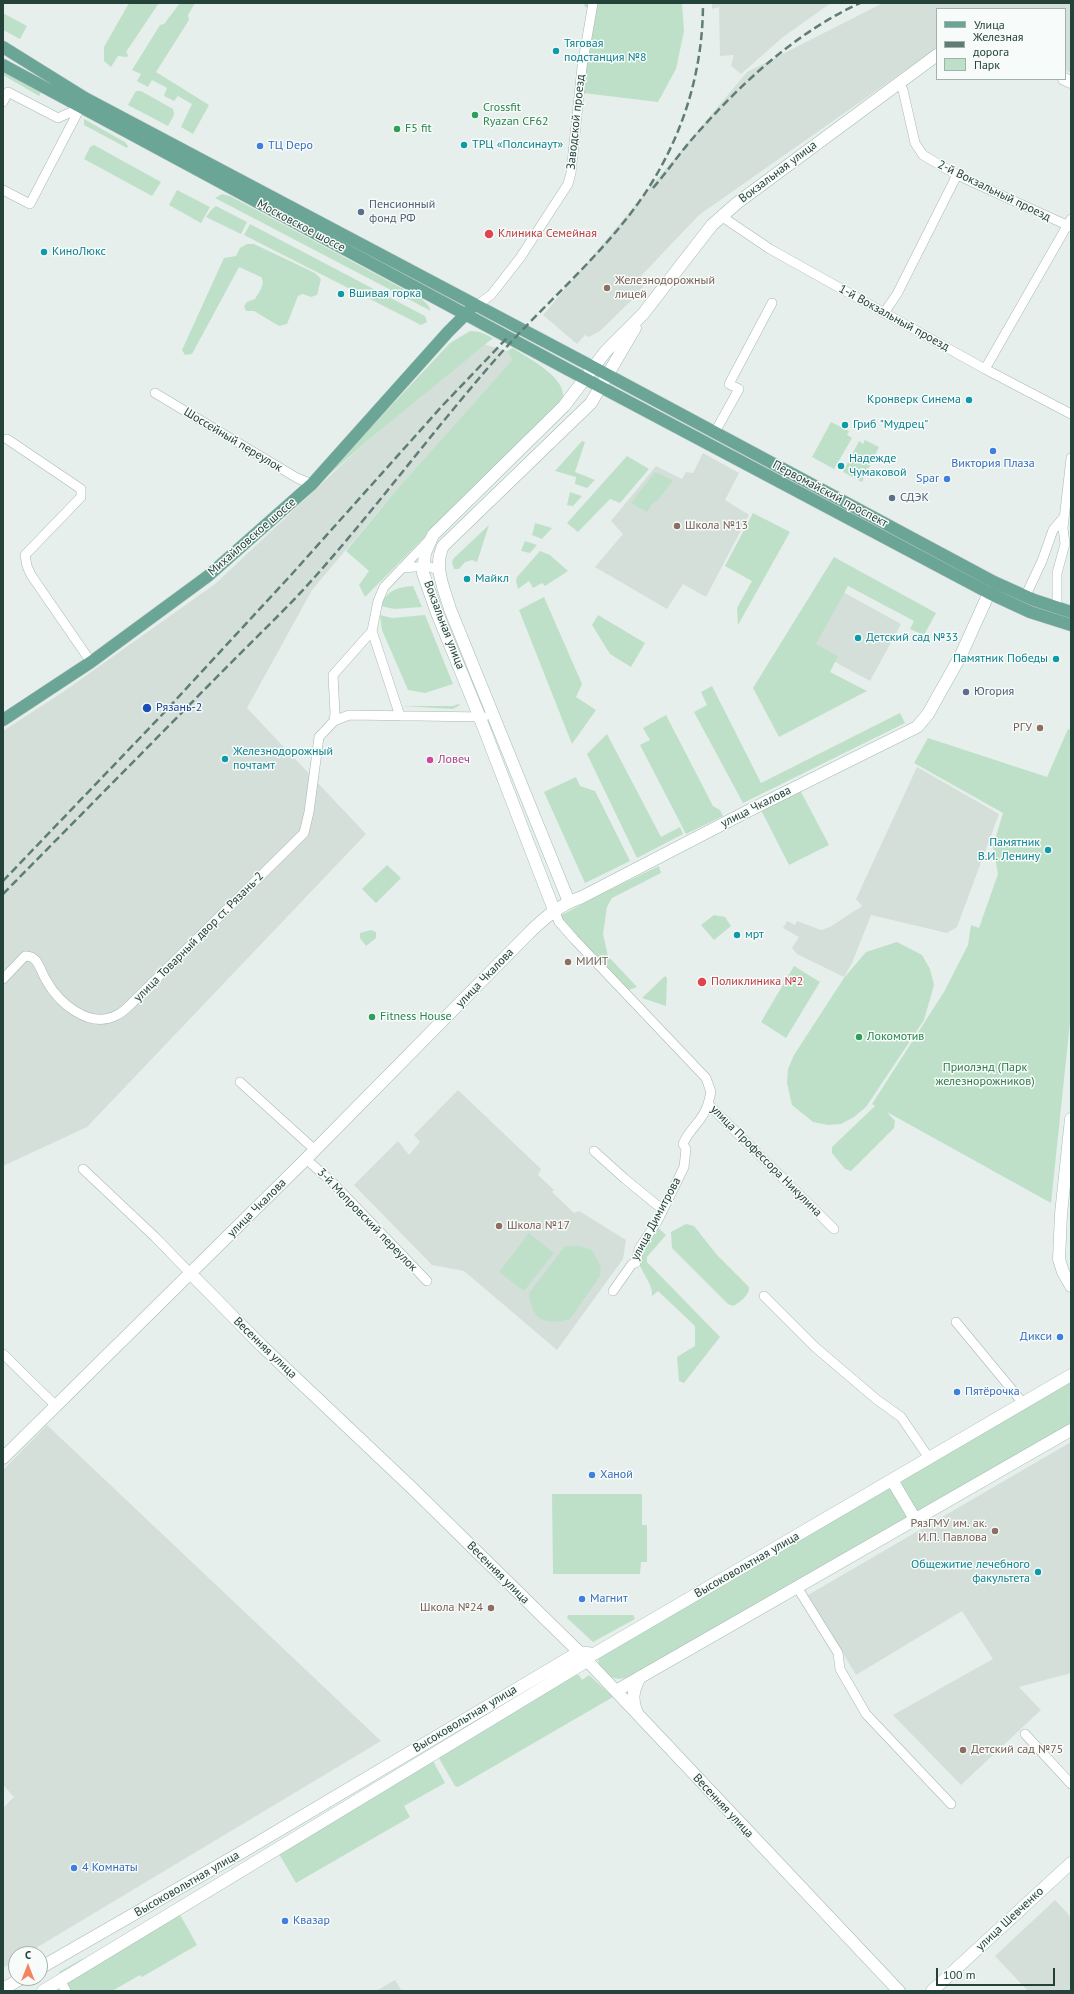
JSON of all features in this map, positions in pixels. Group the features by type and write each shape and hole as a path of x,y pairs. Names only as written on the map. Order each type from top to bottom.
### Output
{"main road":[{"name":"Московское шоссе","path":"3,47 83,103 600,386"},
{"name":"Московское шоссе","path":"3,65 83,103 593,367"},
{"name":"Михайловское шоссе","path":"3,720 91,662 208,576 312,484 466,314 476,306"},
{"name":"Первомайский проспект","path":"593,367 994,582 1025,597 1071,612"},
{"name":"Первомайский проспект","path":"600,386 989,593 1030,612 1071,625"}],"street":[{"name":"Заводской проезд","path":"476,306 490,297 549,215 568,184 572,173 582,67 593,3"},
{"name":"Вокзальная улица","path":"569,902 450,609 438,570 438,560 443,546 591,403 643,314 707,231 721,216 936,55"},
{"name":"2-й Вокзальный проезд","path":"899,83 903,90 915,143 923,155 957,175 1070,224"},
{"path":"3,102 6,90 58,118 83,103"},
{"path":"3,190 30,204 83,103"},
{"path":"884,313 897,294 957,175"},
{"name":"1-й Вокзальный проезд","path":"721,216 770,249 985,369 1071,414"},
{"path":"985,369 1070,224"},
{"path":"714,432 739,389 729,384 772,302"},
{"name":"Вокзальная улица","path":"554,910 480,718 437,613 423,573 423,566 428,545 434,535 564,406 606,351 643,314"},
{"name":"Шоссейный переулок","path":"155,393 297,478 312,484"},
{"path":"7,439 81,489 81,497 25,555 27,566 31,575 91,662"},
{"path":"1057,608 1057,573 1065,544 1064,517 1071,458"},
{"path":"1025,597 1042,561 1053,530 1064,517"},
{"path":"434,535 388,582 380,594 372,631 333,675 334,721 349,715 480,718 493,715"},
{"path":"402,568 433,566 438,570"},
{"name":"улица Чкалова","path":"3,1458 310,1154 527,935 554,910 582,897 741,814 917,727 928,714 961,655 989,593"},
{"path":"372,631 400,716"},
{"name":"улица Товарный двор ст. Рязань-2","path":"3,979 25,956 29,956 36,960 53,991 77,1013 98,1020 116,1016 132,1004 304,832 309,812 319,737 334,721"},
{"name":"улица Профессора Никулина","path":"554,910 559,922 574,939 706,1078 710,1092 708,1104 834,1228"},
{"name":"3-й Мопровский переулок","path":"240,1082 310,1154 333,1183 427,1282"},
{"name":"улица Димитрова","path":"613,1291 632,1264 636,1262 639,1249 663,1210 684,1167 686,1149 682,1144 690,1130 703,1118 708,1104"},
{"path":"1071,1119 1061,1214 1059,1259 1063,1272 1071,1286"},
{"path":"594,1151 663,1210"},
{"name":"Весенняя улица","path":"83,1169 155,1237 262,1346 407,1483 587,1661 899,1991"},
{"path":"764,1296 815,1347 876,1399 901,1417 929,1458"},
{"path":"956,1322 1023,1403"},
{"path":"3,1354 56,1406"},
{"name":"Высоковольтная улица","path":"48,1963 246,1850 578,1652 594,1654 1071,1375"},
{"path":"616,1691 1071,1430"},
{"path":"892,1480 915,1519"},
{"path":"797,1588 838,1653 840,1669 866,1714 950,1804"},
{"name":"Высоковольтная улица","path":"42,1991 63,1986 587,1661"},
{"path":"639,1716 633,1704 633,1696 634,1687 640,1677"},
{"path":"1025,1734 1071,1784"},
{"name":"улица Шевченко","path":"932,1991 1071,1863"}],"shaded area":[{"path":"712,3 831,3 783,37 741,74 731,66 734,55 720,56 719,7 712,9"},
{"path":"883,3 1071,3 1071,73 1066,70 1066,8 936,8 936,49 699,215 641,276 646,282 637,295 600,331 589,337 585,335 577,344 543,315 747,72"},
{"path":"483,344 507,351 512,360 398,488 312,590 247,708 366,834 87,1127 3,1166 3,731 63,692 215,584 367,441"},
{"path":"703,453 739,473 725,500 749,515 706,597 683,584 667,609 595,567 623,534 611,521 656,466 682,479 686,472 693,473"},
{"path":"823,581 901,624 870,681 791,638"},
{"path":"917,767 999,814 957,927 947,933 871,915 852,963 844,977 797,954 792,948 799,937 783,928 787,921 795,925 797,921 821,930 830,927 862,906 856,899"},
{"name":"Школа №17","path":"458,1090 541,1169 538,1175 554,1190 552,1192 574,1213 579,1211 626,1240 623,1259 557,1350 464,1271 432,1265 354,1185 398,1141 409,1155 420,1142 414,1135"},
{"path":"47,1425 381,1741 39,1946 8,1946 8,1965 3,1968 3,1808 14,1797 3,1785 3,1470"},
{"name":"РязГМУ им. ак. И.П. Павлова","path":"1071,1442 1071,1673 1019,1687 1041,1710 961,1785 893,1715 993,1659 962,1611 856,1675 808,1595"},
{"path":"1055,1900 1071,1917 1071,1991 1028,1991 995,1956"},
{"path":"395,1980 402,1991 376,1991"}],"green space":[{"path":"129,3 159,3 126,52 128,55 127,57 118,56 111,67 104,61 104,47"},
{"path":"180,3 195,3 188,15 189,20 156,72 209,105 193,134 181,127 192,104 178,96 174,101 164,96 167,88 152,80 148,87 137,81 141,74 132,70 160,25 164,24"},
{"path":"584,3 682,3 684,31 676,69 658,102 583,93 594,9 585,7"},
{"path":"3,13 27,26 20,39 3,30"},
{"path":"3,71 41,92 39,96 3,75"},
{"path":"136,91 141,91 173,109 174,115 168,126 128,105"},
{"path":"84,119 125,142 128,146 127,148 84,125"},
{"path":"94,145 161,182 152,196 84,159 90,147"},
{"path":"177,190 210,207 201,223 169,205"},
{"path":"222,194 230,196 422,299 431,311 215,198"},
{"path":"216,206 247,222 241,234 206,217"},
{"path":"250,224 425,316 427,322 421,325 244,235"},
{"path":"247,244 254,244 315,273 321,279 317,295 311,297 303,294 298,296 287,324 279,326 254,311 246,311 244,306 247,302 255,299 263,282 261,277 239,267 192,354 185,355 182,350 224,258 236,256 240,248"},
{"path":"470,331 480,332 493,338 367,441 312,490 450,343"},
{"path":"513,348 537,363 553,376 559,383 563,398 365,597 359,585 369,571 346,551 398,488 512,360 507,351"},
{"path":"831,422 849,431 847,435 852,438 834,469 812,457"},
{"path":"865,440 879,447 862,482 843,472 859,441 863,444"},
{"path":"582,441 585,442 575,472 595,480 587,488 575,484 576,477 555,471"},
{"path":"627,456 649,469 620,503 610,499 578,532 567,523"},
{"path":"655,472 673,480 659,499 651,505 647,512 631,503"},
{"path":"570,492 582,496 573,506 567,505"},
{"path":"753,513 790,532 738,625 737,608 752,581 725,566"},
{"path":"535,523 552,528 542,539 532,535"},
{"path":"489,525 477,562 472,560 465,562 459,569 454,569 452,562 453,559"},
{"path":"525,541 537,545 530,553 521,551"},
{"path":"540,551 550,555 568,571 545,586 542,583 533,588 529,581 518,589 516,581 517,577"},
{"path":"834,557 936,613 924,635 910,629 914,621 848,586 816,644 838,656 830,672 867,691 779,737 753,688"},
{"path":"413,586 422,607 394,609 381,606 389,593 402,587"},
{"path":"544,597 582,684 576,697 596,710 572,744 519,610"},
{"path":"380,615 392,618 425,615 453,684 425,693 408,690 382,630"},
{"path":"598,615 645,643 631,667 610,654 592,625"},
{"path":"712,686 761,783 900,713 905,723 743,803 694,712 707,705 701,692"},
{"path":"458,704 460,705 453,709 401,706 453,706"},
{"path":"666,715 713,806 720,810 723,816 686,834 640,745 650,740 643,728"},
{"name":"Приолэнд (Парк железнорожников)","path":"1068,729 1071,730 1071,1013 1051,1203 887,1112 895,1121 894,1128 851,1171 845,1169 832,1153 832,1147 875,1106 872,1104 944,992 968,945 971,925 979,928 998,874 993,846 1003,813 914,763 928,738 1047,777"},
{"path":"607,734 661,837 680,827 683,834 637,858 587,754"},
{"path":"576,777 580,786 595,791 630,861 585,883 544,792"},
{"path":"800,790 829,845 789,865 761,810"},
{"path":"387,865 401,878 376,903 362,889"},
{"path":"659,866 661,873 612,898 607,907 603,934 608,956 637,987 626,991 564,926 560,916"},
{"path":"714,915 725,917 731,926 714,940 701,925"},
{"path":"371,930 376,932 376,938 366,946 360,938 360,933"},
{"name":"Локомотив","path":"897,942 922,955 930,969 934,985 924,1020 866,1107 854,1117 841,1124 828,1125 813,1122 792,1105 787,1083 788,1069 794,1055 844,978 866,952"},
{"path":"794,966 820,982 786,1038 761,1022"},
{"path":"665,976 667,978 666,1006 642,998"},
{"path":"686,1224 694,1226 717,1255 749,1287 746,1296 735,1305 733,1306 728,1304 672,1248 671,1232"},
{"path":"656,1226 666,1235 647,1257 647,1262 720,1337 684,1383 679,1381 677,1357 695,1346 695,1326 658,1291 652,1296 650,1285 638,1260 641,1251"},
{"path":"529,1233 554,1253 524,1291 499,1272"},
{"path":"565,1246 580,1246 592,1250 601,1267 600,1276 570,1319 553,1322 546,1321 536,1315 529,1293"},
{"path":"1071,1380 1071,1426 916,1514 902,1491 901,1486 904,1477"},
{"path":"891,1487 909,1517 637,1674 621,1679 615,1678 605,1672 599,1664 598,1659 603,1654"},
{"path":"552,1494 642,1494 642,1525 647,1525 647,1562 641,1562 640,1574 553,1574"},
{"path":"568,1615 633,1615 635,1619 593,1642 567,1618"},
{"path":"574,1675 579,1675 582,1680 589,1675 613,1697 458,1787 455,1786 436,1753"},
{"path":"432,1759 445,1783 404,1806 410,1817 296,1883 279,1854"},
{"path":"175,1906 197,1945 142,1977 140,1975 112,1991 71,1991 59,1972 82,1959 90,1958 112,1945 128,1932"}],"railway":[{"path":"3,894 304,589 354,531 501,353 580,272 618,229 651,184 663,163 682,120 696,74 700,51 703,3"},
{"path":"653,188 693,138 749,79 813,29 860,3"},
{"path":"3,881 159,718 291,575 443,405 507,338"}],"place":[{"name":"Тяговая подстанция №8","path":"556,51"},
{"name":"Crossfit Ryazan CF62","path":"475,115"},
{"name":"F5 fit","path":"397,129"},
{"name":"ТРЦ «Полсинаут»","path":"464,145"},
{"name":"ТЦ Depo","path":"260,146"},
{"name":"Пенсионный фонд РФ","path":"361,212"},
{"name":"Клиника Семейная","path":"489,234"},
{"name":"КиноЛюкс","path":"44,252"},
{"name":"Железнодорожный лицей","path":"607,288"},
{"name":"Вшивая горка","path":"341,294"},
{"name":"Кронверк Синема","path":"969,400"},
{"name":"Гриб \"Мудрец\"","path":"845,425"},
{"name":"Виктория Плаза","path":"993,451"},
{"name":"Надежде Чумаковой","path":"841,466"},
{"name":"Spar","path":"947,479"},
{"name":"СДЭК","path":"892,498"},
{"name":"Школа №13","path":"677,526"},
{"name":"Майкл","path":"467,579"},
{"name":"Детский сад №33","path":"858,638"},
{"name":"Памятник Победы","path":"1056,659"},
{"name":"Югория","path":"966,692"},
{"name":"Рязань-2","path":"147,708"},
{"name":"РГУ","path":"1040,728"},
{"name":"Железнодорожный почтамт","path":"225,759"},
{"name":"Ловеч","path":"430,760"},
{"name":"Памятник В.И. Ленину","path":"1048,850"},
{"name":"мрт","path":"737,935"},
{"name":"МИИТ","path":"568,962"},
{"name":"Поликлиника №2","path":"702,982"},
{"name":"Fitness House","path":"372,1017"},
{"name":"Локомотив","path":"859,1037"},
{"name":"Школа №17","path":"499,1226"},
{"name":"Дикси","path":"1060,1337"},
{"name":"Пятёрочка","path":"957,1392"},
{"name":"Ханой","path":"592,1475"},
{"name":"РязГМУ им. ак. И.П. Павлова","path":"995,1531"},
{"name":"Общежитие лечебного факультета","path":"1038,1572"},
{"name":"Магнит","path":"582,1599"},
{"name":"Школа №24","path":"491,1608"},
{"name":"Детский сад №75","path":"963,1750"},
{"name":"4 Комнаты","path":"74,1868"},
{"name":"Квазар","path":"285,1921"}]}
